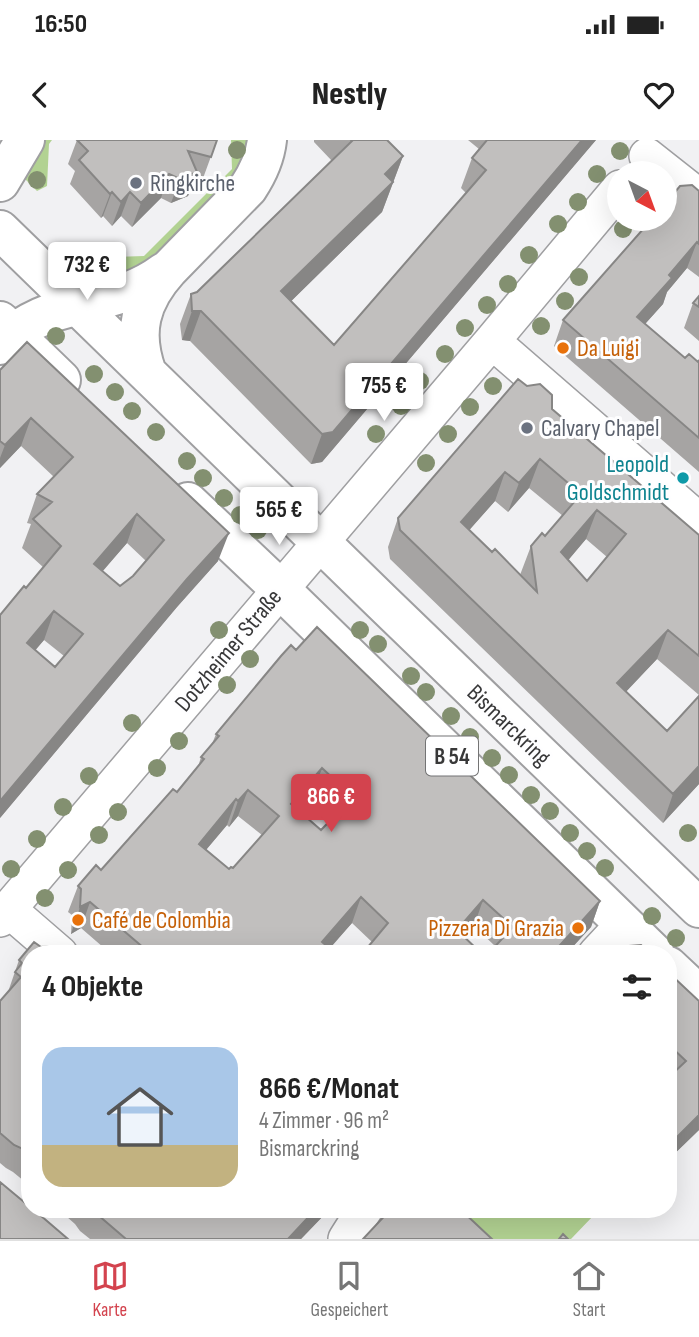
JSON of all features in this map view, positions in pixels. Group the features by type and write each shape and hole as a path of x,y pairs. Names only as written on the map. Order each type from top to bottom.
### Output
{"main road":[{"path":"0,145 8,140"},
{"path":"0,182 24,140"},
{"path":"147,373 139,344 139,329 148,297 157,282 248,188 263,160 267,140"},
{"name":"B 54","path":"0,230 61,301 147,373 320,542"},
{"path":"88,406 4,333 61,301 118,296 150,282 169,269"},
{"name":"B 54","path":"162,478 646,945"},
{"name":"Bismarckring","path":"320,542 699,908"},
{"path":"677,974 699,995"}],"street":[{"path":"647,156 699,197"},
{"name":"Dotzheimer Straße","path":"4,914 607,204"},
{"path":"492,341 699,521"},
{"path":"4,914 47,945"},
{"path":"604,945 624,924"}],"green space":[{"path":"39,140 52,140 49,144 47,186 37,191 18,172"},
{"path":"231,140 252,140 231,183 225,176 232,169"},
{"path":"218,182 225,189 146,265 121,280 108,265 114,257 144,256"},
{"path":"440,1218 591,1218 571,1239 462,1239"}],"building":[{"name":"Ringkirche","path":"77,140 217,140 211,157 188,151 197,172 180,179 169,174 141,203 130,192 121,202 112,192 110,194 79,160 88,151"},
{"path":"351,140 387,140 403,156 385,174 393,182 281,291 334,345 486,170 472,158 487,140 582,140 333,432 322,434 201,311 192,311 191,294 197,292"},
{"path":"692,185 699,191 699,244 697,242 669,275 672,278 637,317 685,358 689,354 698,362 699,360 699,438 563,320 641,231 677,231 677,190 680,186"},
{"path":"699,296 699,307 693,303"},
{"path":"27,342 229,533 0,801 0,615 61,546 33,519 52,502 37,494 73,457 31,418 5,445 0,441 0,370","holes":["137,514 164,540 133,576 120,586 94,564","54,611 83,634 55,667 27,643"]},
{"path":"518,379 527,386 540,384 552,395 552,409 699,535 699,656 668,630 617,683 667,731 699,696 699,766 673,794 400,530 398,518","holes":["540,459 581,494 545,536 542,533 531,546 537,592 495,549 492,552 461,522 505,472 519,483","597,510 626,534 587,581 561,552"]},
{"path":"317,627 600,901 560,945 496,945 513,927 483,900 457,930 473,945 370,945 388,923 361,897 322,942 326,945 140,945 90,902 80,907 81,889 78,886 96,865 101,870 173,789 177,792 204,759 201,757 219,736 216,734 291,645 296,650","holes":["322,768 353,797 321,830 291,804","248,790 279,816 233,868 229,869 199,844 236,799 238,801"]},
{"path":"21,964 21,977 15,972"},
{"path":"21,977 21,1148 0,1133 0,1001"},
{"path":"677,980 699,1001 699,1115 677,1137 677,1070 686,1061 677,1052"},
{"path":"0,1182 21,1200 21,1218 44,1218 68,1239 0,1239"},
{"path":"102,1218 308,1218 288,1239 126,1239"},
{"path":"383,1218 470,1218 492,1239 363,1239"}],"place":[{"name":"Ringkirche","path":"136,183"},
{"name":"Da Luigi","path":"563,348"},
{"name":"Calvary Chapel","path":"527,428"},
{"name":"Leopold Goldschmidt","path":"683,478"},
{"name":"Café de Colombia","path":"78,920"},
{"name":"Pizzeria Di Grazia","path":"578,928"}]}
